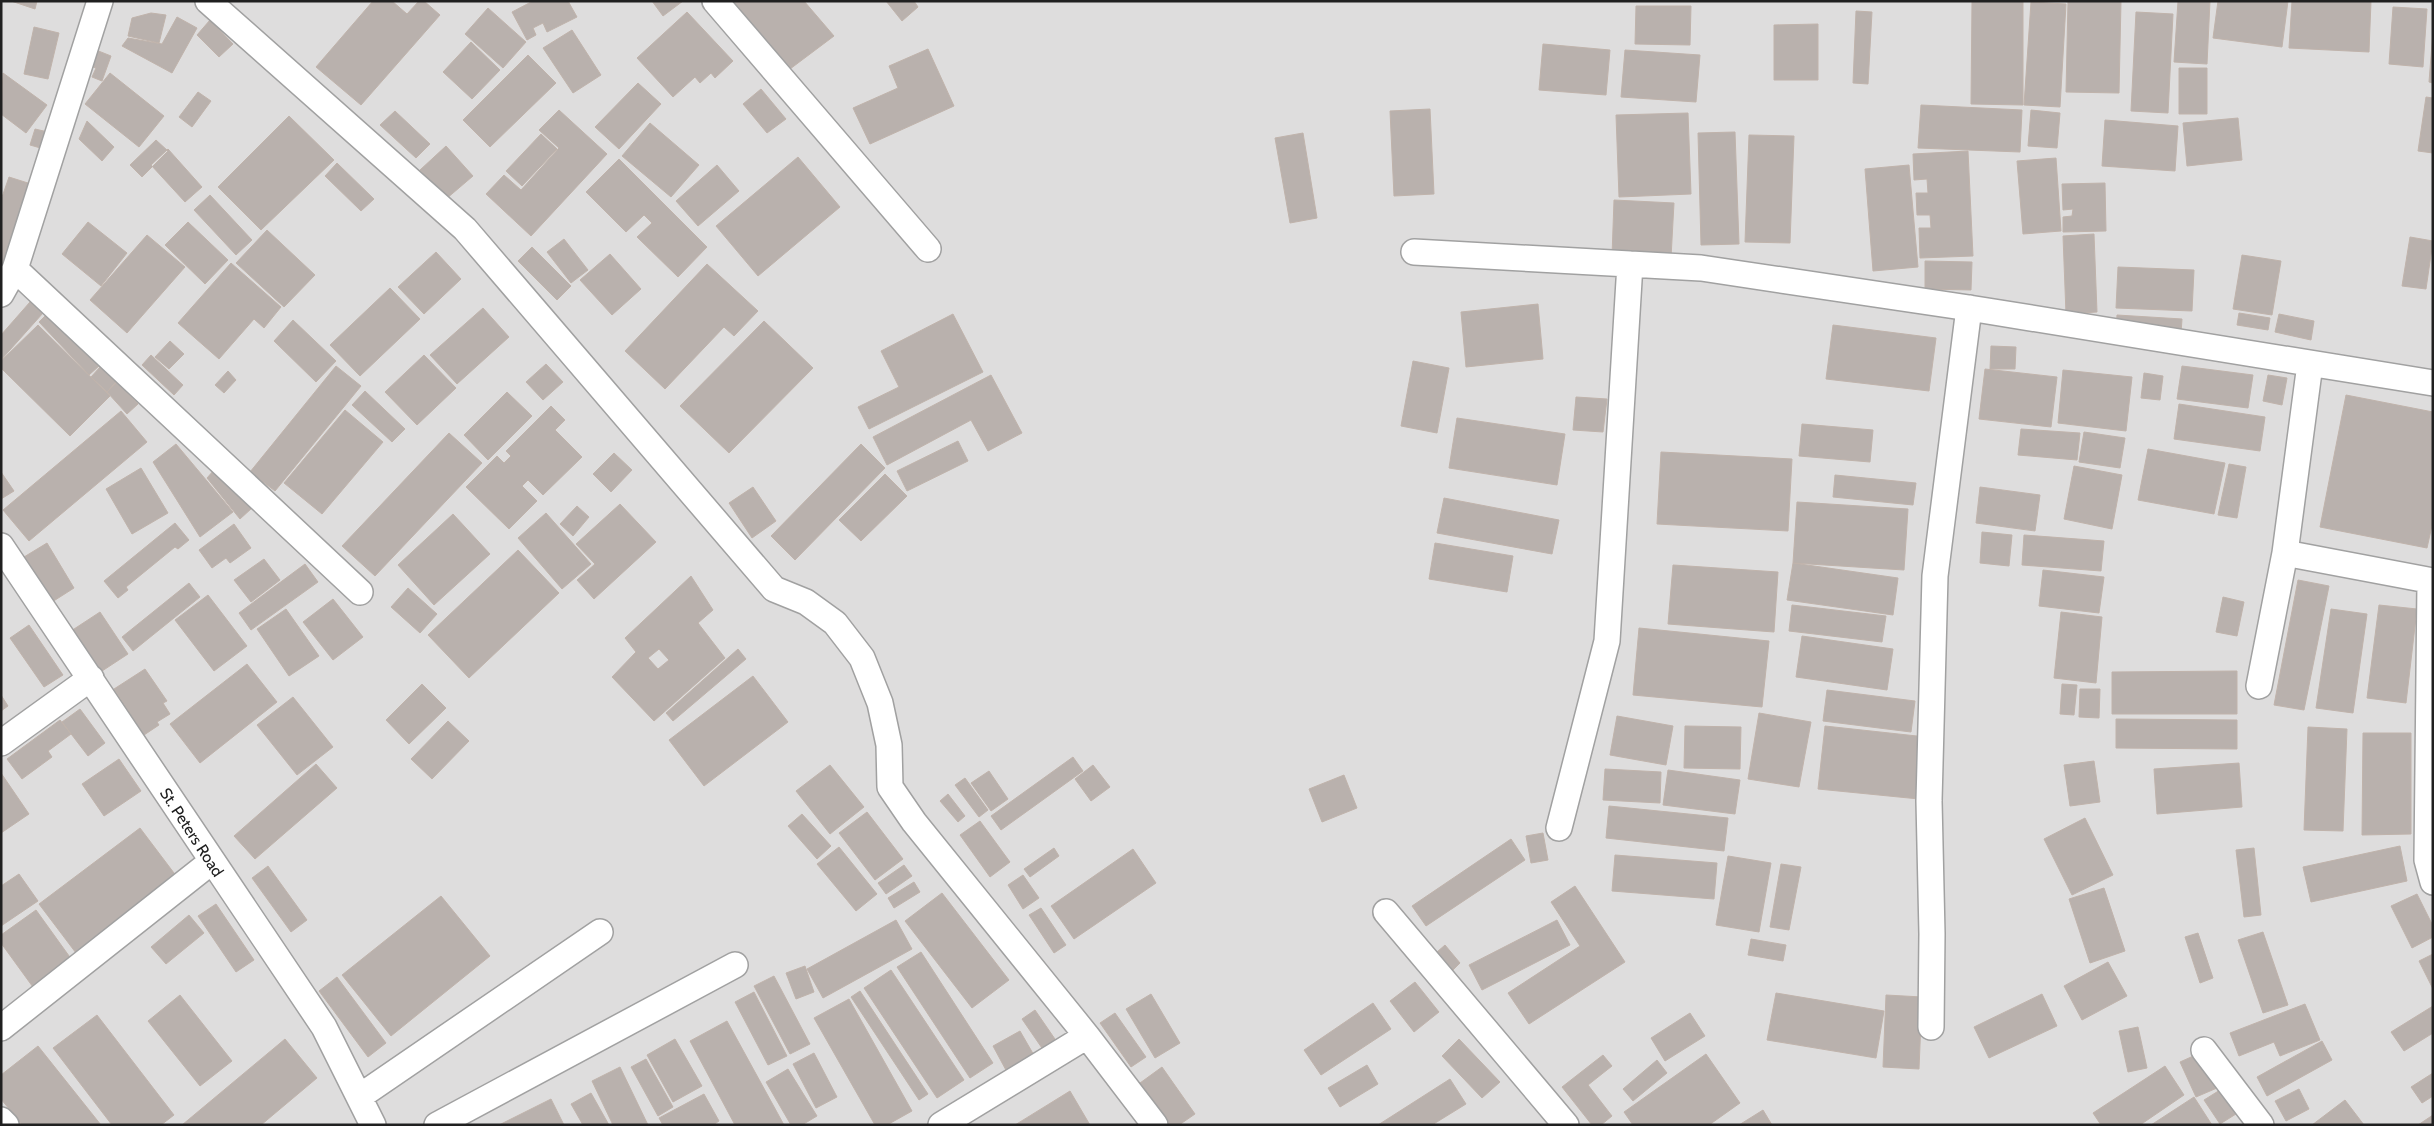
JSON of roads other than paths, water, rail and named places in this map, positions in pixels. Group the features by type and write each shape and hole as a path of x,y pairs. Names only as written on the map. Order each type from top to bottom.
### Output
{"street":[{"path":"1,294 15,269 100,1"},
{"path":"208,1 465,229 774,589 806,602 835,623 862,658 880,703 889,745 890,787 914,822 1087,1036 1155,1125"},
{"path":"715,1 928,249"},
{"path":"1414,252 1700,268 1969,308 2433,383"},
{"path":"1558,828 1607,641 1630,264"},
{"path":"15,269 360,592"},
{"path":"1931,1027 1932,934 1929,801 1935,576 1969,308"},
{"path":"2259,686 2285,553 2310,364"},
{"name":"St. Peters Road","path":"1,546 91,678 211,862 324,1027 373,1125"},
{"path":"2285,553 2431,582 2427,860 2433,882"},
{"path":"1,743 91,678"},
{"path":"1,1028 211,862"},
{"path":"1386,912 1566,1125"},
{"path":"359,1097 600,932"},
{"path":"437,1125 735,965"},
{"path":"942,1125 1087,1036"},
{"path":"2204,1050 2261,1125"},
{"path":"1,1120 6,1125"}]}
